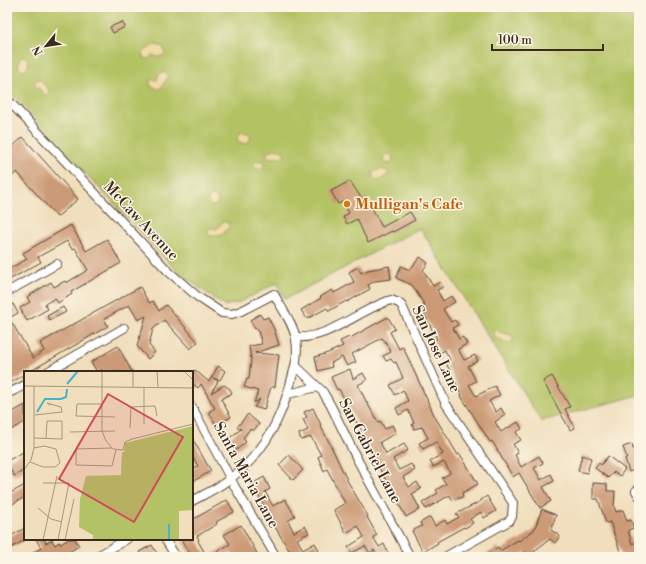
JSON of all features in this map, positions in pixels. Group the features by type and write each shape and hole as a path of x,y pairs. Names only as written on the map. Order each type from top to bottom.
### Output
{"street":[{"name":"McCaw Avenue","path":"7,99 168,271 198,297 222,313 232,314 242,311 274,294 296,337"},
{"path":"7,292 57,264"},
{"name":"San Jose Lane","path":"296,337 305,338 329,330 386,301 390,300 399,303 446,404 511,500 514,507 512,517 509,520 445,557"},
{"path":"49,371 124,328"},
{"path":"193,500 231,478 253,458 268,438 277,422 288,394 296,366 296,337"},
{"name":"San Gabriel Lane","path":"296,366 323,392 410,557"},
{"path":"7,393 13,392 24,386"},
{"path":"288,394 318,388"},
{"name":"Santa Maria Lane","path":"193,409 276,557"},
{"path":"96,557 125,540"},
{"path":"166,540 176,557"}],"green space":[{"path":"7,7 639,7 639,395 541,421 420,228 285,299 277,283 238,303 224,306 176,270 7,89"}],"sand":[{"path":"157,45 163,47 165,52 164,55 158,57 152,55 149,59 144,58 142,54 144,51"},
{"path":"25,56 28,60 28,67 22,70 18,67 20,58"},
{"path":"163,72 166,73 168,77 161,88 159,89 150,86 150,81 157,80 159,74"},
{"path":"38,79 48,88 49,92 47,95 44,95 41,90 35,86 35,82"},
{"path":"243,132 248,133 251,136 249,142 245,144 239,142 237,139 238,135"},
{"path":"275,149 283,151 285,155 272,158 266,155 268,152"},
{"path":"388,154 393,159 388,164 383,159"},
{"path":"257,161 262,161 264,166 260,169 254,167 253,164"},
{"path":"382,169 389,174 380,180 376,180 373,176 373,172"},
{"path":"211,196 215,196 217,197 217,205 211,206 208,203 208,199"},
{"path":"222,222 227,223 229,227 222,235 211,236 208,234 208,229 217,229"},
{"path":"497,330 511,335 513,341 509,343 495,338 493,334"}],"building":[{"path":"122,22 125,27 113,33 110,27"},
{"path":"23,137 78,199 57,217 17,172 7,180 7,141 12,147"},
{"path":"350,181 362,199 366,197 382,227 410,212 415,220 368,243 357,219 347,224 343,217 349,213 343,202 338,204 331,191"},
{"path":"71,225 86,251 107,239 121,263 71,292 72,294 58,303 55,298 45,304 48,309 27,321 20,308 30,302 27,297 51,282 54,287 65,281 66,283 88,270 75,248 72,249 67,241 38,257 41,262 7,281 7,270 27,259 23,253"},
{"path":"420,257 428,263 423,270 433,286 440,282 443,287 437,290 443,301 451,296 455,302 443,309 451,322 455,320 458,325 453,328 459,339 463,337 467,344 458,349 464,360 475,355 478,361 468,366 476,381 469,385 476,396 495,386 500,395 489,401 496,412 501,408 505,415 495,422 501,432 518,422 522,429 516,432 521,440 513,444 518,453 515,455 521,467 539,456 543,463 534,468 541,480 551,474 554,481 543,487 551,501 540,508 519,473 513,477 492,441 490,442 461,396 462,395 446,363 450,360 445,350 440,353 433,341 437,339 421,308 425,306 412,285 396,278 401,266 410,270"},
{"path":"389,266 391,279 375,281 368,285 370,289 329,311 327,308 307,319 301,310 332,290 334,293 354,282 349,272 358,267 361,273 368,270"},
{"path":"140,287 149,303 153,301 159,311 166,305 198,342 190,349 164,320 153,329 149,345 155,352 148,359 137,346 146,316 138,320 129,305 104,319 108,326 31,371 24,371 24,375 7,385 7,307 13,304 18,313 9,318 33,358 44,351 40,343"},
{"path":"63,307 66,312 50,320 47,316"},
{"path":"260,314 263,319 268,317 279,345 255,353 279,355 275,387 271,387 264,410 254,407 260,399 254,403 258,391 244,387 247,379 249,379 251,359 249,346 262,344 257,328 255,329 250,320"},
{"path":"388,317 395,329 390,332 399,349 403,347 435,417 478,484 462,493 463,497 452,500 450,495 426,509 422,503 438,493 436,490 446,484 442,478 450,473 444,462 433,467 430,461 443,454 436,442 423,449 419,443 428,438 422,427 414,429 412,424 414,423 408,410 399,415 396,408 408,401 403,390 395,395 390,385 403,378 396,362 394,363 391,359 386,361 383,356 391,352 385,341 382,338 352,354 356,362 347,366 342,357 331,363 332,367 318,371 315,357 343,346 340,341 349,337 350,338"},
{"path":"118,346 131,371 103,371 102,369 96,371 91,362"},
{"path":"218,366 225,371 220,380 213,378 218,381 211,393 224,385 230,389 232,393 221,399 231,417 216,425 209,412 215,408 201,384 198,388 193,384 193,373 195,370 209,382"},
{"path":"350,369 353,379 363,373 367,380 358,385 366,401 378,422 380,421 385,429 392,425 396,433 380,442 386,454 404,444 408,450 393,459 399,470 411,464 415,470 403,477 409,487 417,482 421,489 412,494 420,509 406,517 360,433 362,432 339,389 337,390 331,377"},
{"path":"552,376 570,407 565,409 575,428 570,430 543,381"},
{"path":"24,406 24,423 7,432 7,415"},
{"path":"313,408 348,482 368,516 367,517 377,535 373,537 379,547 384,544 388,553 381,557 379,557 374,550 370,553 365,546 352,553 348,547 364,537 358,526 346,533 334,510 345,503 327,469 324,471 318,457 321,455 311,437 301,440 299,434 308,430 303,419 307,417 304,412"},
{"path":"248,414 259,424 253,431 250,429 243,438 246,442 235,451 227,440 241,429 237,427"},
{"path":"193,440 211,471 193,481 193,468 198,466 193,458"},
{"path":"632,444 633,449 639,447 639,460 636,461 638,468 629,472 625,458 627,458 623,447"},
{"path":"24,452 24,471 14,476 7,464 7,461"},
{"path":"289,455 303,470 293,480 279,465"},
{"path":"582,455 591,458 587,473 578,471"},
{"path":"608,456 625,469 620,476 614,472 608,478 595,468 599,463 601,465"},
{"path":"264,477 270,489 265,492 273,506 285,499 295,516 288,521 294,532 305,526 309,533 297,539 303,550 315,543 319,550 311,555 312,557 293,557 265,510 252,484"},
{"path":"593,483 607,484 607,491 615,491 614,506 616,512 623,510 627,521 631,520 634,528 628,530 632,544 639,541 639,557 622,557 610,522 606,523 598,499 593,499"},
{"path":"24,486 24,498 7,507 7,495"},
{"path":"487,496 496,511 484,518 481,512 470,519 473,523 437,542 438,543 423,552 412,531 422,526 420,523 430,517 435,526 445,520 447,524 459,517 456,514 481,501"},
{"path":"227,500 234,512 216,522 217,524 197,536 198,541 207,557 192,557 182,540 193,540 193,519"},
{"path":"542,509 556,515 551,530 560,536 555,543 550,539 534,551 537,557 528,557 525,552 517,557 481,557 498,547 500,551 518,540 519,541 534,530"},
{"path":"241,525 259,557 234,557 231,553 224,557 208,557 230,544 224,535"},
{"path":"24,529 25,540 7,550 7,538"},
{"path":"37,540 44,540 46,543 52,540 55,545 59,542 60,544 67,540 76,540 79,546 60,557 26,557 41,548"},
{"path":"152,545 159,557 142,557 139,552"}],"place":[{"name":"Mulligan's Cafe","path":"347,204"}]}
